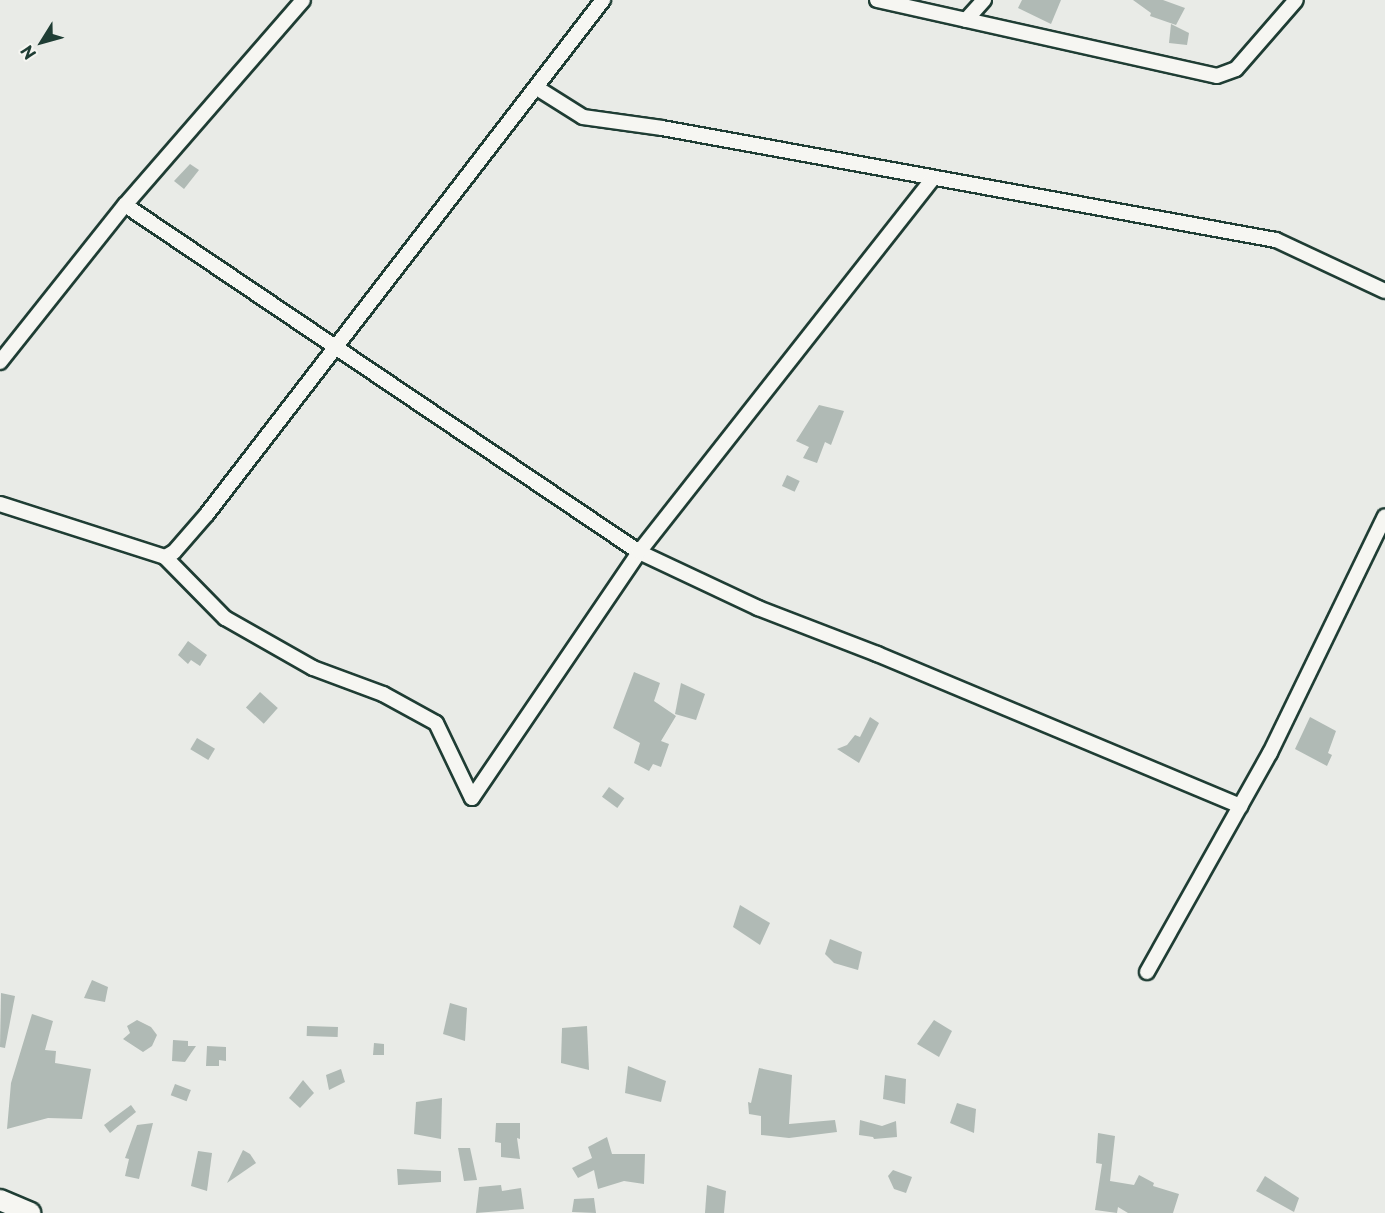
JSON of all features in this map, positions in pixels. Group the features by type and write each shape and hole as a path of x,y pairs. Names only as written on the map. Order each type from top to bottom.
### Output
{"main road":[{"path":"0,1200 30,1213"}],"street":[{"path":"0,362 125,205 303,0"},
{"path":"165,557 174,552 207,514 603,0"},
{"path":"878,0 1217,76 1236,69 1296,0"},
{"path":"966,20 984,0"},
{"path":"537,88 583,117 662,128 1276,240 1385,291"},
{"path":"0,504 165,557 225,618 313,668 383,694 436,723 472,798 639,552 932,179"},
{"path":"125,205 639,552 758,608 877,654 1240,806"},
{"path":"1147,972 1270,753 1385,516"}],"building":[{"path":"1022,0 1061,0 1051,24 1018,8"},
{"path":"1133,0 1163,0 1185,8 1176,25 1150,16 1151,13"},
{"path":"1171,24 1189,33 1187,45 1169,43"},
{"path":"190,164 199,170 184,189 174,181"},
{"path":"819,405 844,411 831,445 825,442 817,463 803,458 809,447 796,441"},
{"path":"787,475 800,481 795,492 782,486"},
{"path":"188,641 207,655 200,666 191,660 188,664 178,655"},
{"path":"634,672 660,683 654,701 676,716 661,741 669,744 661,767 653,764 649,771 634,763 640,743 613,728"},
{"path":"681,683 705,694 696,720 675,714"},
{"path":"260,692 278,708 264,724 246,708"},
{"path":"870,717 879,723 859,763 837,749 847,745 855,735 860,737"},
{"path":"1310,717 1336,731 1328,753 1332,755 1327,766 1295,749"},
{"path":"197,738 215,749 208,760 190,749"},
{"path":"609,787 624,798 617,808 602,797"},
{"path":"740,905 770,923 760,945 733,927"},
{"path":"830,939 862,952 858,970 834,963 825,954"},
{"path":"92,980 108,987 105,1002 84,998"},
{"path":"1,993 15,996 5,1048 0,1047"},
{"path":"450,1003 467,1008 465,1041 443,1034"},
{"path":"32,1014 53,1021 45,1050 56,1051 55,1063 91,1069 82,1119 48,1118 7,1129 11,1083"},
{"path":"137,1020 151,1027 157,1035 152,1046 143,1052 123,1039 130,1033 127,1026"},
{"path":"934,1020 952,1031 939,1057 917,1044"},
{"path":"307,1026 338,1027 338,1037 307,1036"},
{"path":"587,1026 589,1070 561,1063 562,1028"},
{"path":"173,1040 188,1041 188,1046 196,1046 185,1062 172,1061"},
{"path":"374,1043 384,1044 384,1055 373,1055"},
{"path":"207,1046 226,1047 226,1061 219,1060 219,1066 206,1066"},
{"path":"628,1066 666,1081 661,1102 625,1093"},
{"path":"759,1068 792,1075 789,1124 835,1120 837,1132 789,1138 761,1135 761,1116 749,1114 748,1102 751,1103"},
{"path":"341,1069 345,1082 329,1090 326,1075"},
{"path":"885,1075 906,1079 905,1104 883,1099"},
{"path":"303,1080 314,1093 300,1108 289,1098"},
{"path":"175,1084 191,1090 187,1101 171,1095"},
{"path":"442,1098 441,1139 414,1134 416,1102"},
{"path":"957,1103 976,1109 974,1133 950,1123"},
{"path":"131,1105 136,1112 110,1133 104,1125"},
{"path":"860,1120 882,1126 896,1121 897,1137 874,1139 859,1135"},
{"path":"153,1123 139,1179 125,1176 129,1159 125,1158 137,1125"},
{"path":"496,1123 520,1123 520,1139 517,1138 520,1159 501,1157 501,1143 495,1142"},
{"path":"1098,1133 1115,1136 1110,1181 1134,1185 1139,1175 1154,1183 1153,1186 1179,1194 1173,1213 1128,1213 1118,1207 1117,1213 1095,1210 1102,1164 1096,1163"},
{"path":"607,1137 612,1154 645,1154 644,1184 624,1181 598,1189 594,1170 578,1178 572,1168 592,1158 588,1147"},
{"path":"458,1148 470,1148 477,1180 464,1181"},
{"path":"243,1150 250,1154 256,1163 227,1183"},
{"path":"198,1151 212,1153 207,1191 191,1186"},
{"path":"397,1169 441,1171 441,1182 398,1185"},
{"path":"893,1170 912,1177 906,1193 894,1189 888,1176"},
{"path":"1265,1176 1299,1198 1294,1212 1256,1191"},
{"path":"501,1185 502,1191 521,1188 524,1209 476,1213 479,1187"},
{"path":"707,1185 726,1191 724,1213 705,1213"},
{"path":"594,1198 596,1213 572,1212 574,1199"}]}
